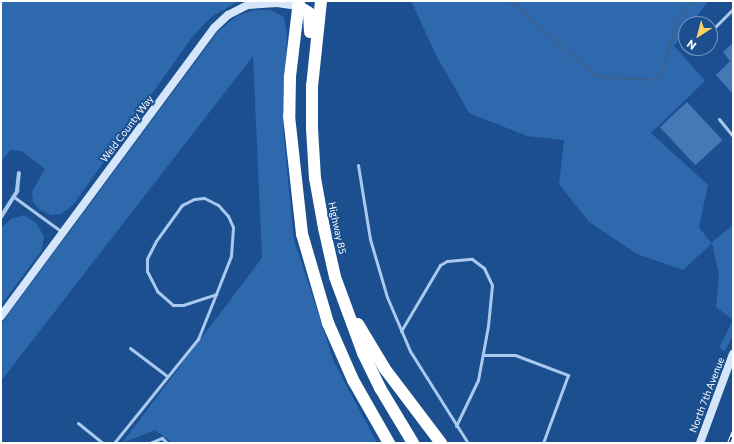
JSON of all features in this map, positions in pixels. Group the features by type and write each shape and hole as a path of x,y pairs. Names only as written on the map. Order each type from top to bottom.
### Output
{"highway":[{"name":"Highway 85","path":"321,1 312,86 312,140 315,178 335,277 363,353 380,388 413,443"},
{"path":"299,3 306,9 311,18 305,90 306,121 312,140"},
{"path":"299,3 290,77 289,116 302,234 328,323 384,443"},
{"path":"335,277 346,295 359,327 385,369 440,443"},
{"path":"375,422 389,443"}],"street":[{"name":"Weld County Way","path":"1,316 214,28 228,15 248,5 299,3"},
{"path":"1,217 14,197 19,173"},
{"name":"North 7th Avenue","path":"700,443 733,354"}],"lane":[{"path":"718,24 733,9"},
{"path":"720,119 733,136"},
{"path":"358,165 370,239 387,297 401,330 434,391 468,443"},
{"path":"14,197 62,232"},
{"path":"114,443 198,339 216,294 231,256 233,227 228,216 218,205 204,198 194,199 182,205 156,241 147,259 147,270 157,291 173,305 183,305 216,294"},
{"path":"401,330 440,265 447,261 472,259 484,268 492,284 483,355 478,380 456,426"},
{"path":"130,348 167,376"},
{"path":"483,355 515,355 568,375 543,443"},
{"path":"78,423 103,443"},
{"path":"150,443 162,438 167,443"}],"shaded area":[{"path":"1,1 239,1 211,17 193,36 73,205 61,214 51,215 40,210 33,202 32,192 45,169 22,151 10,150 1,162"},
{"path":"411,1 708,1 697,16 678,16 678,41 674,46 678,51 678,56 683,56 705,81 651,133 708,185 699,227 711,243 733,225 733,320 716,307 719,275 712,243 683,270 637,254 589,222 559,184 564,140 527,136 469,113 436,55"},
{"path":"254,10 271,10 284,17 287,35 283,128 294,240 334,362 377,443 172,443 155,430 122,443 262,258 253,56 1,381 1,324 219,30 237,16"},
{"path":"24,215 36,223 44,236 42,250 1,305 1,228 11,219"},
{"path":"733,320 733,335 725,351 719,348"}],"building":[{"path":"733,43 733,94 716,75 730,61 723,52"},
{"path":"687,102 722,140 695,165 660,127"}],"waterway":[{"path":"510,1 597,77 660,80 678,17 692,1"}],"railway":[{"path":"729,443 733,433"}]}
